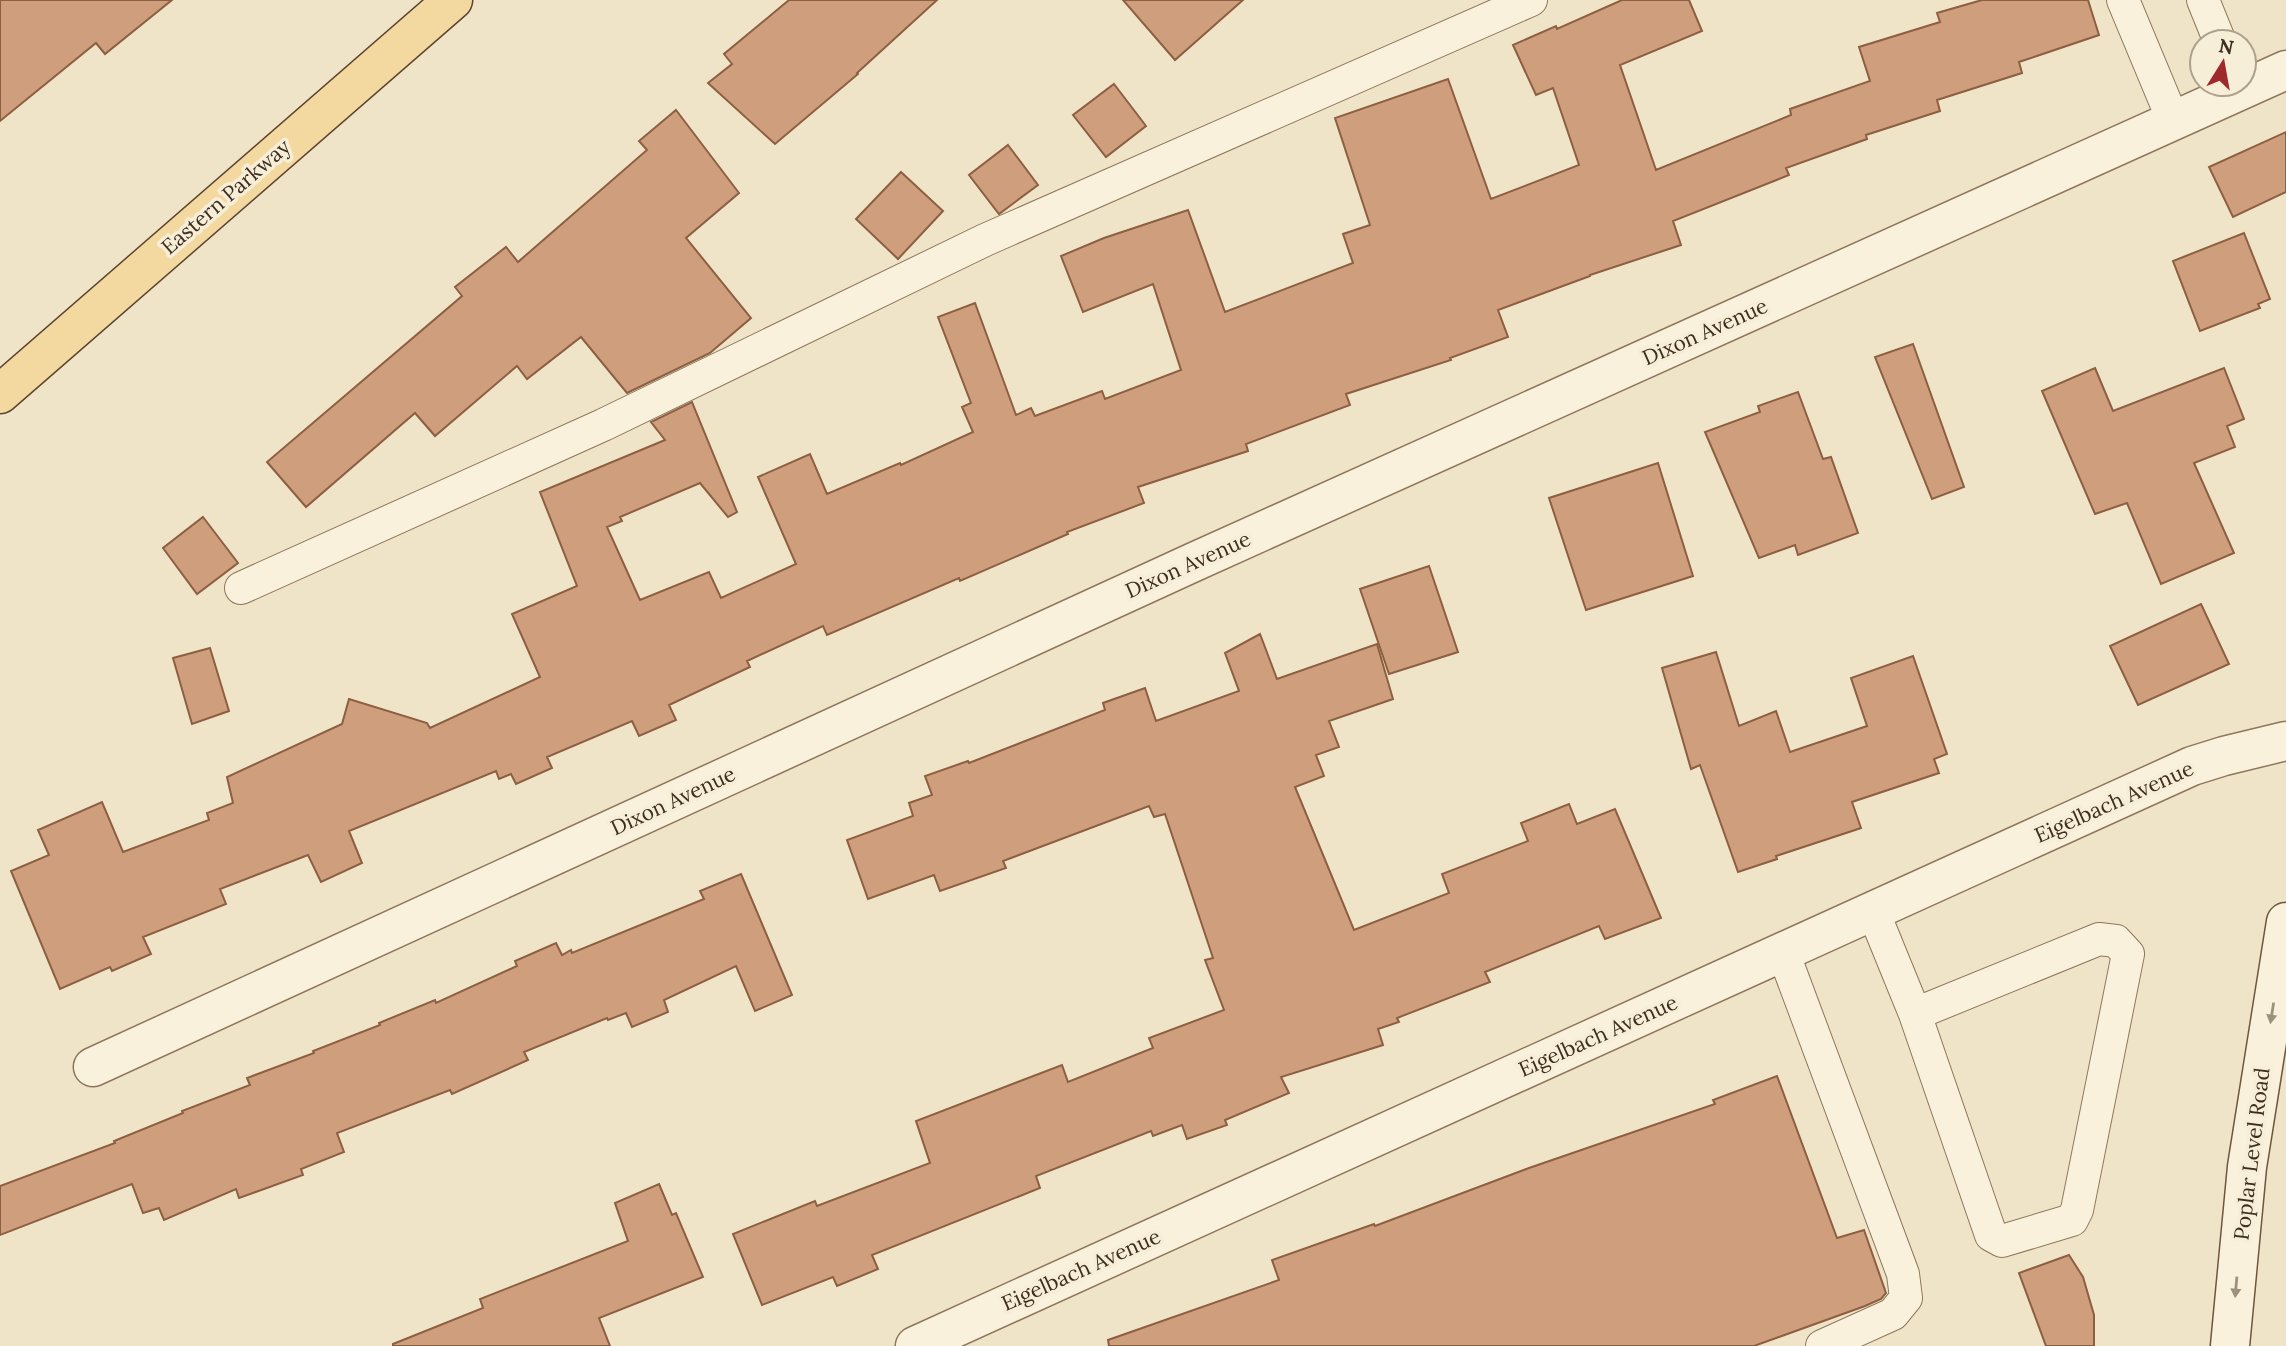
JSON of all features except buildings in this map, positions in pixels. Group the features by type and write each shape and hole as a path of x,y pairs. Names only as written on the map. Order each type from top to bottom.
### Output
{"main road":[{"name":"Eastern Parkway","path":"0,394 453,0"}],"street":[{"name":"Dixon Avenue","path":"2258,80 2286,70"},
{"name":"Dixon Avenue","path":"93,1067 1194,562 2174,120 2217,98"},
{"name":"Eigelbach Avenue","path":"915,1346 2192,766 2286,741"},
{"name":"Poplar Level Road","path":"2230,1346 2248,1167 2286,922"}],"lane":[{"path":"242,588 603,425 985,240 1531,0"},
{"path":"2123,0 2174,120"},
{"path":"2203,0 2214,28"},
{"path":"1873,911 1915,1014 1991,1235 2002,1241 2072,1220 2077,1210 2129,954 2116,942 2099,939 1915,1014"},
{"path":"1783,952 1903,1274 1906,1298 1893,1314 1822,1346"}]}
